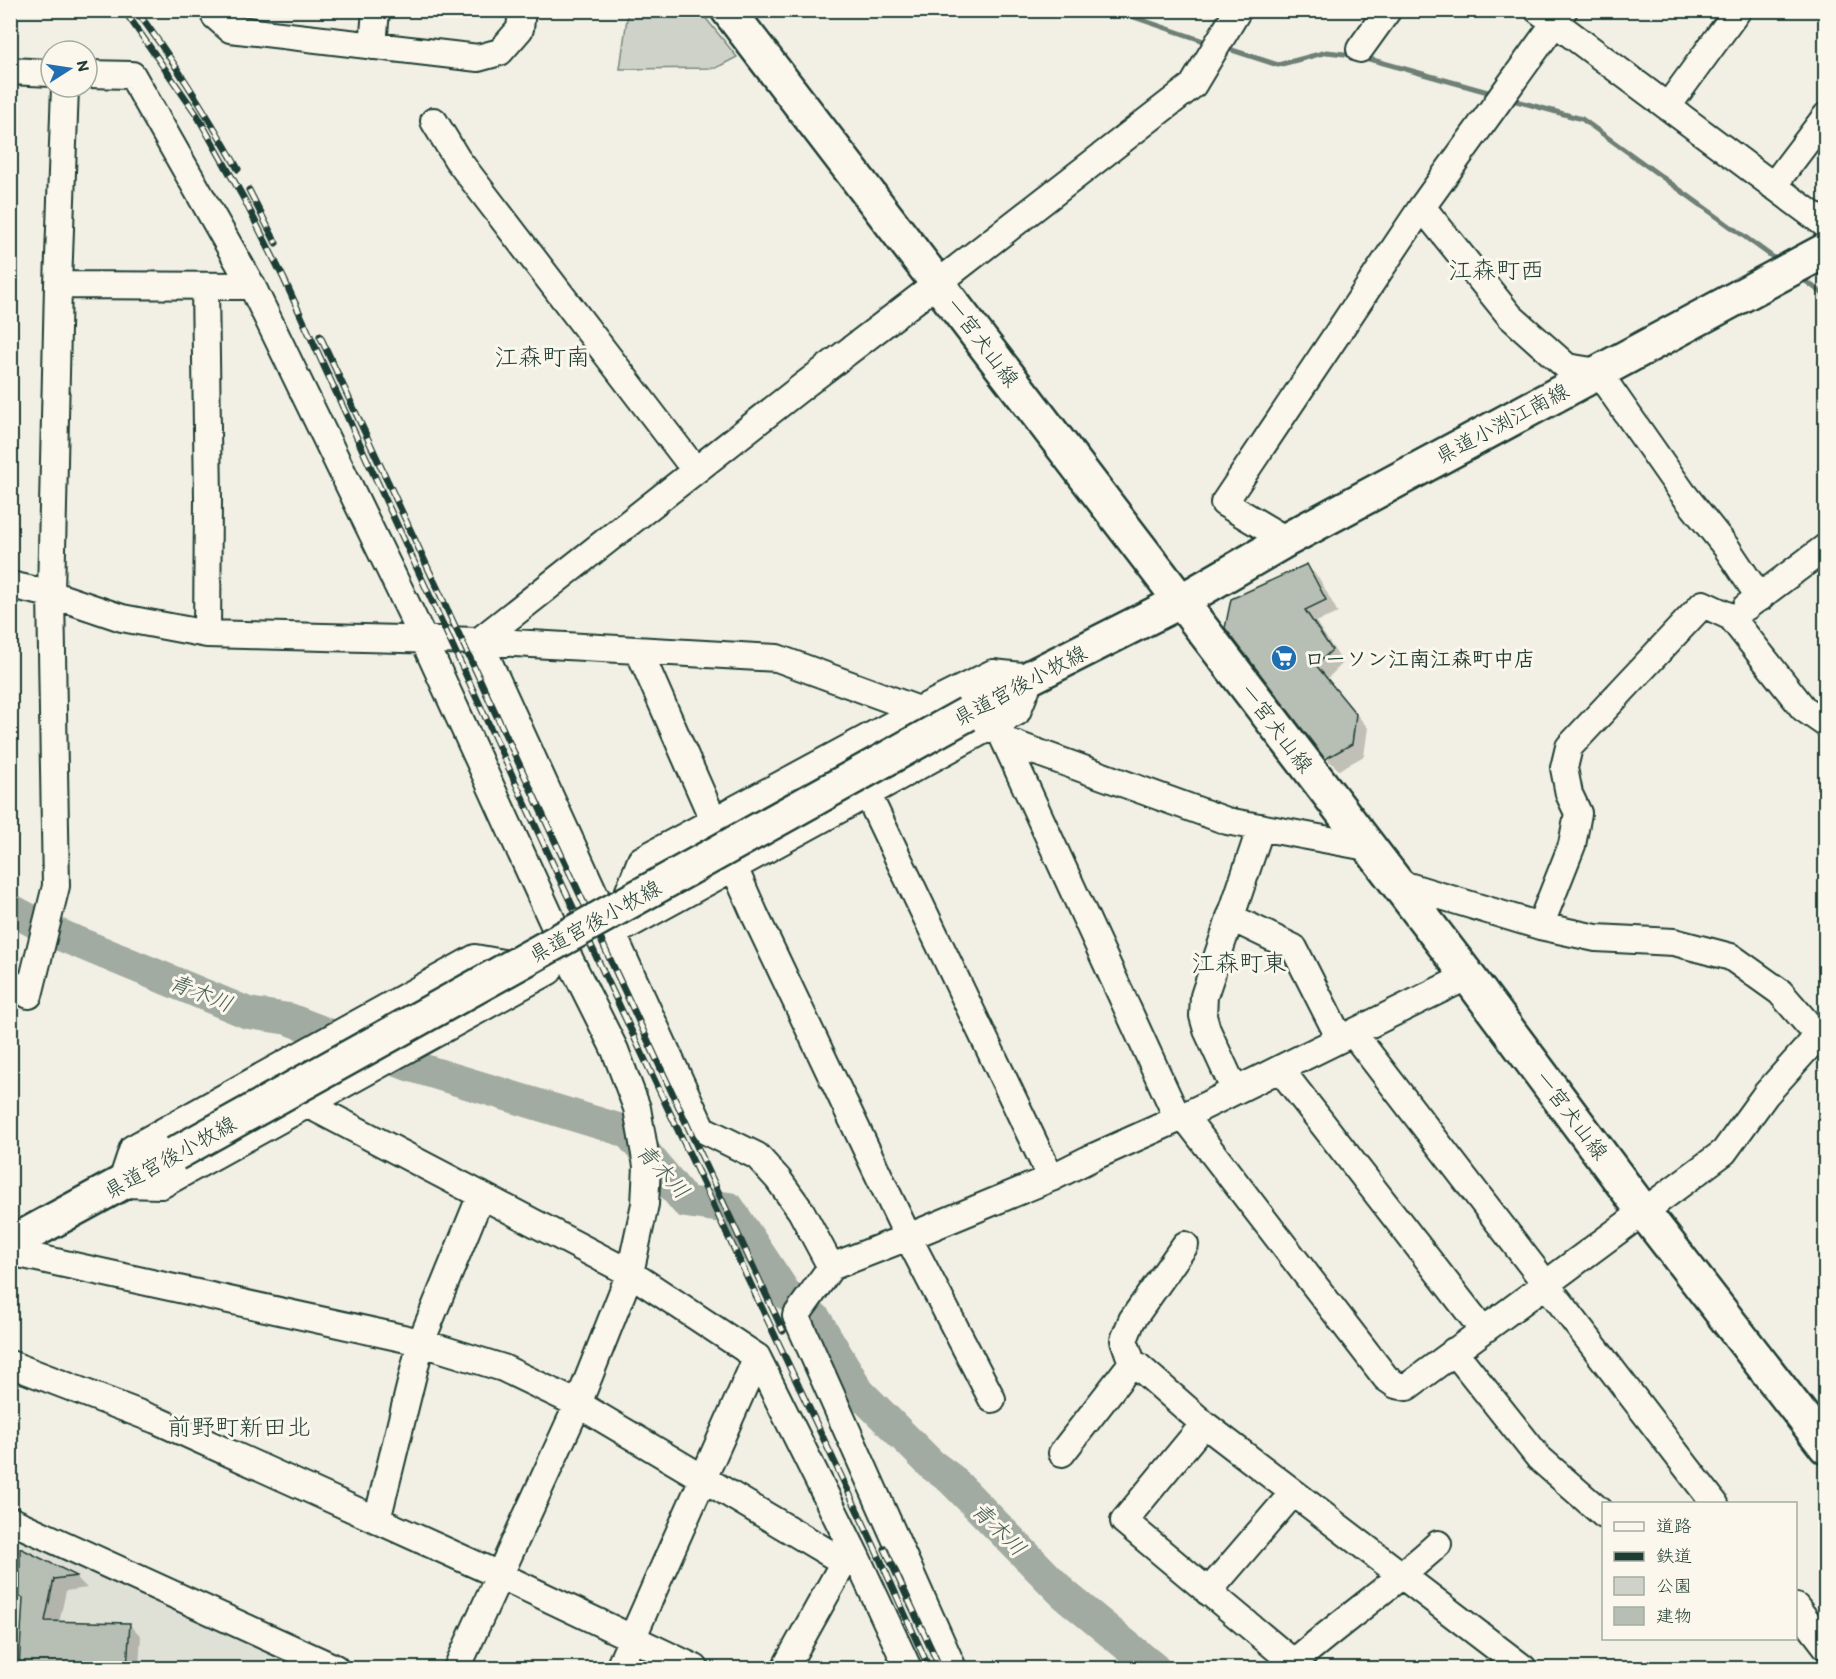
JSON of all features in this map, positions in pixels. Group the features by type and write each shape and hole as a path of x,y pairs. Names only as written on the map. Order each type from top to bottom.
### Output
{"main road":[{"name":"一宮犬山線","path":"728,10 1468,976 1643,1211 1826,1447"},
{"name":"県道小渕江南線","path":"1181,601 1286,540 1826,250"},
{"name":"県道宮後小牧線","path":"10,1244 175,1154 990,726 1031,677 1181,601"}],"street":[{"path":"215,10 215,16 230,30 478,58 501,52 520,29 522,10"},
{"path":"373,46 376,10"},
{"path":"479,641 802,386 1193,85 1238,10"},
{"path":"1360,49 1388,10"},
{"path":"1668,106 1738,10"},
{"path":"1286,540 1224,503 1552,15 1826,225"},
{"path":"10,71 39,72"},
{"path":"99,74 132,75 252,286 424,640 559,965 615,1050 637,1108 646,1166 645,1204 630,1273 578,1404 457,1668"},
{"path":"10,982 30,995 56,886 51,594 65,99"},
{"path":"1773,186 1826,116"},
{"path":"434,121 457,159 695,470"},
{"path":"1422,207 1510,316 1567,367 1598,372 1682,492 1726,547 1760,598"},
{"path":"58,285 252,286"},
{"path":"205,286 207,634"},
{"path":"1731,616 1760,598 1826,547"},
{"path":"10,585 51,594 122,618 207,634 479,641 777,658 919,710"},
{"path":"1540,926 1572,845 1578,813 1569,794 1564,768 1569,747 1703,604 1731,616 1803,708 1826,724"},
{"path":"479,641 702,1129 735,1143 757,1156 778,1179 801,1211 831,1267"},
{"path":"639,651 735,869 908,1237 992,1399"},
{"path":"612,934 641,860 919,710 993,673 1031,677"},
{"path":"612,934 735,869 990,726"},
{"path":"990,726 1185,807 1227,821 1367,847"},
{"path":"990,726 1181,1118 1386,1378 1396,1385 1407,1387 1724,1152 1766,1094 1823,1036 1780,992 1731,957 1674,942 1596,938 1540,926 1395,882"},
{"path":"868,795 1051,1178"},
{"path":"1235,1091 1207,1030 1203,1016 1204,996 1261,827"},
{"path":"1230,917 1294,948 1347,1036 1545,1284 1714,1502"},
{"path":"475,958 559,965 161,1185 121,1184 134,1148 475,958"},
{"path":"953,1668 801,1309 831,1267 1051,1178 1181,1118 1468,976"},
{"path":"1280,1069 1483,1330"},
{"path":"307,1104 630,1273 757,1357 850,1559 908,1668"},
{"path":"377,1520 421,1342 481,1195"},
{"path":"1185,1245 1132,1320 1124,1340 1132,1363 1204,1424 1523,1668"},
{"path":"10,1252 421,1342 503,1368 578,1404 703,1479 850,1559"},
{"path":"1454,1351 1539,1458 1602,1513"},
{"path":"619,1668 757,1357"},
{"path":"1062,1453 1132,1363"},
{"path":"10,1364 156,1420 499,1575 695,1668"},
{"path":"1204,1424 1124,1521 1293,1667 1346,1619 1402,1577 1438,1544"},
{"path":"1208,1592 1293,1493"},
{"path":"10,1520 335,1668"},
{"path":"785,1668 850,1559"},
{"path":"1797,1608 1826,1646"},
{"path":"1823,1668 1826,1659"}],"shaded area":[{"path":"11,1531 310,1668 11,1668"}],"green space":[{"path":"628,11 700,11 737,57 716,68 620,69"}],"building":[{"name":"ローソン江南江森町中店","path":"1307,564 1326,600 1305,610 1332,650 1316,665 1356,714 1352,744 1325,759 1225,628 1231,599"},
{"path":"20,1548 77,1576 54,1579 45,1621 130,1623 127,1668 19,1668 23,1598 20,1597"}],"waterway":[{"path":"1113,10 1201,40"},
{"path":"1232,50 1278,65 1327,52 1353,55"},
{"path":"1362,57 1495,94"},
{"path":"1509,99 1582,119 1781,263"},
{"path":"1800,277 1826,296"},
{"name":"青木川","path":"10,909 53,932 248,1013 289,1019 411,1066 628,1132 686,1202 729,1208 786,1294 815,1318 859,1392 932,1465 951,1479 1064,1594 1154,1668"}],"railway":[{"path":"124,10 197,115 244,199 284,279 563,886 875,1548 929,1668"},
{"path":"136,10 190,88 238,169"},
{"path":"249,190 276,243"},
{"path":"320,336 783,1331"},
{"path":"885,1549 940,1668"}],"place":[{"name":"ローソン江南江森町中店","path":"1284,658"}],"district":[{"name":"江森町西","path":"1496,269"},
{"name":"江森町南","path":"542,356"},
{"name":"江森町東","path":"1239,962"},
{"name":"前野町新田北","path":"239,1426"}]}
